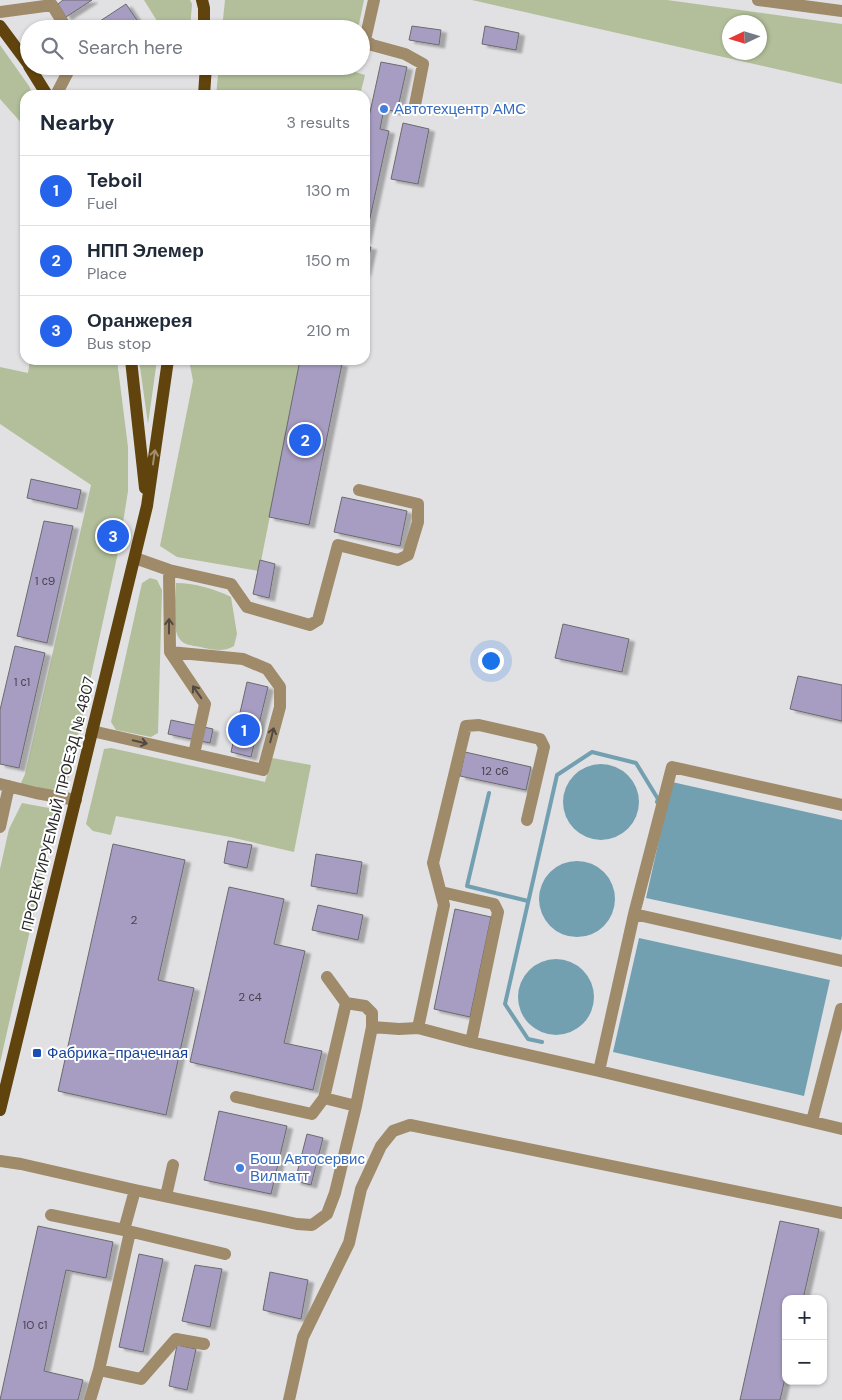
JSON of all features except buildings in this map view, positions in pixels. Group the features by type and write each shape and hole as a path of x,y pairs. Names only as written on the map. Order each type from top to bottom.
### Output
{"main road":[{"path":"203,3 204,20"},
{"path":"0,26 20,54"},
{"path":"35,75 45,90"},
{"path":"204,90 205,75"},
{"name":"ПРОЕКТИРУЕМЫЙ ПРОЕЗД № 4807","path":"132,365 147,506"},
{"name":"ПРОЕКТИРУЕМЫЙ ПРОЕЗД № 4807","path":"0,1110 147,506 167,365"}],"street":[{"path":"370,20 374,0"},
{"path":"758,0 808,3 842,11"},
{"path":"0,12 52,5 61,20"},
{"path":"370,44 405,54 423,64 415,105"},
{"path":"59,90 66,75"},
{"path":"135,558 169,570 231,584 247,607 310,625 318,620 338,545 398,560 408,554 418,522 418,504 360,490"},
{"path":"169,570 170,652 205,704 194,754"},
{"path":"92,731 263,770 280,707 280,687 267,669 244,659 170,652"},
{"path":"418,1028 444,905 433,862 466,726 479,725 540,738 544,747 527,820"},
{"path":"599,1071 634,914 672,767 842,805"},
{"path":"0,827 4,785 76,800"},
{"path":"441,892 494,904 498,912 471,1042"},
{"path":"634,914 842,961"},
{"path":"0,1161 297,1224 312,1225 327,1214 336,1193 372,1027 372,1013 364,1006 346,1003 327,977"},
{"path":"236,1097 312,1114 324,1098 346,1003"},
{"path":"812,1121 842,1007"},
{"path":"372,1027 418,1028 842,1128"},
{"path":"324,1098 356,1106"},
{"path":"289,1400 303,1337 350,1242 361,1189 381,1146 393,1131 410,1125 842,1213"},
{"path":"166,1196 173,1165"},
{"path":"90,1400 98,1370 135,1190"},
{"path":"51,1215 225,1254"},
{"path":"98,1370 141,1379 176,1339 204,1344"}],"green space":[{"path":"144,0 190,0 192,4 191,20 156,20"},
{"path":"225,0 364,0 360,20 223,20"},
{"path":"472,0 667,0 842,24 842,84 736,60 767,60 767,15 722,15 722,57"},
{"path":"0,45 31,90 20,90 20,121 0,99"},
{"path":"218,75 365,75 361,90 217,90"},
{"path":"29,365 118,365 128,447 128,491 119,548 69,777 62,787 51,790 20,785 25,774 91,485 0,424 0,367 28,373"},
{"path":"140,365 156,365 148,424"},
{"path":"190,365 300,365 259,571 177,557 160,546 193,381"},
{"path":"150,578 157,580 162,590 158,733 151,737 116,730 111,722 142,583"},
{"path":"176,583 204,587 231,597 237,634 234,646 223,650 212,649 188,645 179,639 175,625"},
{"path":"111,748 265,782 272,758 311,765 294,852 230,837 116,816 111,835 93,831 86,824 104,749"},
{"path":"22,803 49,808 56,815 0,1063 0,869 9,829"}],"water":[{"path":"609,764 622,770 633,781 639,794 637,817 622,834 609,840 593,840 580,834 565,817 563,794 569,781 586,766"},
{"path":"672,782 842,820 841,940 646,898"},
{"path":"585,861 598,867 609,878 615,891 613,914 598,931 585,937 569,937 556,931 541,914 539,891 545,878 562,863"},
{"path":"639,938 830,980 804,1096 613,1052"},
{"path":"564,959 577,965 588,976 594,989 592,1012 577,1029 564,1035 548,1035 535,1029 520,1012 518,989 524,976 541,961"}],"waterway":[{"path":"542,1042 528,1039 505,1004 557,775 592,752 636,763 658,799 657,802"},
{"path":"489,793 467,886 528,901"}],"place":[{"name":"Автотехцентр АМС","path":"384,109"},
{"name":"НПП Элемер","path":"305,440"},
{"name":"Оранжерея","path":"113,536"},
{"name":"Teboil","path":"244,730"},
{"name":"Фабрика-прачечная","path":"37,1053"},
{"name":"Бош Автосервис Вилматт","path":"240,1168"}]}
